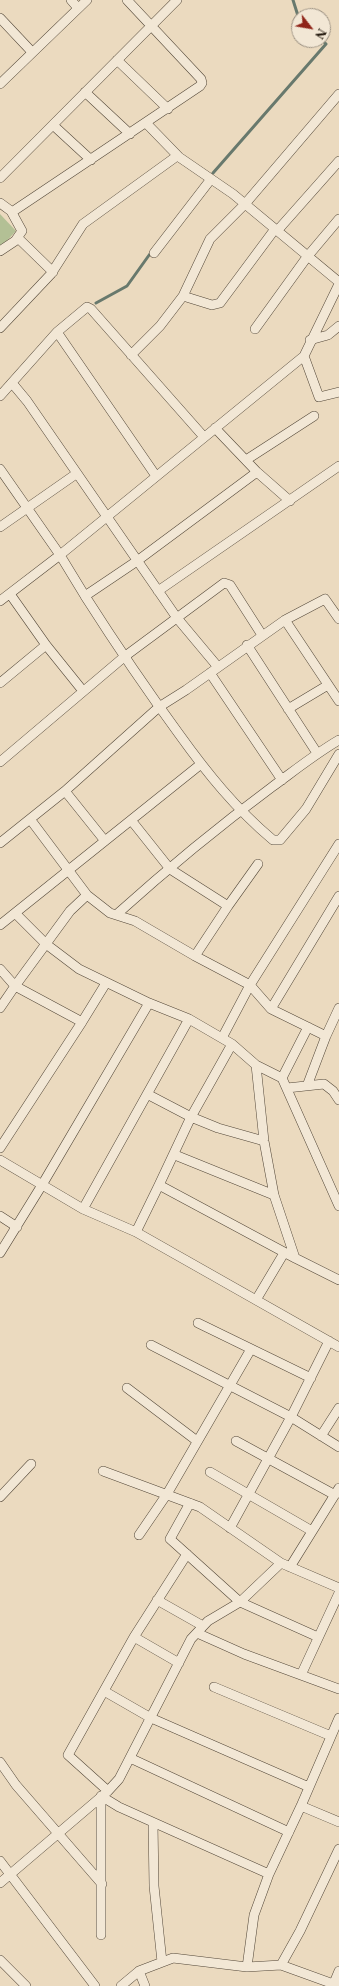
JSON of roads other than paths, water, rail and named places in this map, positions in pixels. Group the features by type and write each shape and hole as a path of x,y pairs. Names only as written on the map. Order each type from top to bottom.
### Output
{"street":[{"path":"71,0 78,8"},
{"path":"0,84 87,0"},
{"path":"11,211 168,109 195,90 202,82 201,79 152,25 127,0"},
{"path":"0,178 177,0"},
{"path":"0,18 32,52"},
{"path":"117,60 168,109"},
{"path":"85,92 130,134"},
{"path":"131,355 160,326 183,296 210,239 245,204 339,94"},
{"path":"0,601 60,555 304,356 310,340 339,283 245,204 177,156 146,123"},
{"path":"53,125 91,160"},
{"path":"0,328 53,272 83,224 177,156"},
{"path":"183,296 212,305 220,303 276,230 339,160"},
{"path":"154,253 211,179"},
{"path":"0,203 11,211 22,230 18,238 0,251"},
{"path":"255,329 307,256 339,219"},
{"path":"18,238 53,272"},
{"path":"0,396 57,332 85,308 89,308 204,437"},
{"path":"310,340 328,335 339,326"},
{"path":"57,332 156,476"},
{"path":"304,356 319,397 339,392"},
{"path":"12,383 27,401 76,474 177,618 218,667"},
{"path":"246,460 314,416"},
{"path":"215,428 257,472 290,500"},
{"path":"158,591 339,466"},
{"path":"0,469 26,509 60,555 124,657 159,707 201,764 240,811 273,840 279,841 306,809 339,754"},
{"path":"86,596 257,472"},
{"path":"0,527 76,474"},
{"path":"0,762 124,657 226,583 230,585 262,635"},
{"path":"10,594 46,645 84,691"},
{"path":"0,843 65,791 159,707 210,673 262,635 285,620 326,599 339,619"},
{"path":"285,620 339,701"},
{"path":"0,683 46,645"},
{"path":"247,645 317,753"},
{"path":"210,673 282,780"},
{"path":"288,709 328,685"},
{"path":"116,915 170,868 240,811 317,753 339,740"},
{"path":"0,925 201,764"},
{"path":"65,791 105,841"},
{"path":"30,819 69,869 87,896 116,915 136,920 196,956 250,985 271,1009 326,1036"},
{"path":"131,820 170,868 228,906"},
{"path":"222,1038 250,985 339,844"},
{"path":"196,956 228,906 258,864"},
{"path":"0,1008 70,911 87,896"},
{"path":"271,1009 339,896"},
{"path":"15,913 46,944 78,969 149,1003 189,1019 232,1044 256,1065 282,1078 339,1206"},
{"path":"0,969 15,986 82,1022"},
{"path":"0,1148 106,983"},
{"path":"0,1254 149,1003"},
{"path":"307,1086 326,1036 339,1008"},
{"path":"82,1210 189,1019"},
{"path":"282,1078 308,1027"},
{"path":"136,1232 175,1155 191,1117 232,1044"},
{"path":"256,1065 264,1141 274,1194 295,1258"},
{"path":"287,1088 324,1084 333,1090 339,1100"},
{"path":"147,1094 191,1117 218,1128 264,1141"},
{"path":"175,1155 274,1194"},
{"path":"0,1160 82,1210 136,1232 339,1347"},
{"path":"160,1185 284,1253 339,1280"},
{"path":"0,1216 17,1227"},
{"path":"256,1300 284,1253"},
{"path":"198,1323 311,1378"},
{"path":"230,1528 291,1417 329,1341"},
{"path":"152,1345 291,1417 339,1447"},
{"path":"139,1535 167,1494 251,1349"},
{"path":"127,1388 197,1441"},
{"path":"321,1436 339,1408"},
{"path":"0,1883 104,1794 119,1779 191,1639 208,1622 240,1602 286,1565 312,1531 337,1491 236,1441"},
{"path":"0,1497 31,1464"},
{"path":"103,1471 200,1506 286,1565 339,1588"},
{"path":"210,1472 312,1531"},
{"path":"190,1503 170,1539 240,1602 318,1637"},
{"path":"187,1554 134,1637 68,1755 104,1794 119,1807 269,1874"},
{"path":"301,1675 339,1593"},
{"path":"157,1600 218,1644 339,1689"},
{"path":"134,1637 180,1663"},
{"path":"214,1687 331,1736"},
{"path":"104,1691 151,1718 309,1787"},
{"path":"247,1967 254,1915 269,1874 301,1806 339,1718"},
{"path":"130,1758 289,1832"},
{"path":"0,1762 16,1785 102,1884"},
{"path":"101,1935 104,1794"},
{"path":"301,1806 339,1822"},
{"path":"153,1823 154,1886 162,1962"},
{"path":"281,1965 300,1931 339,1849"},
{"path":"0,1860 95,1986"},
{"path":"121,1986 139,1971 173,1958 247,1967 281,1965 336,1984 339,1971"},
{"path":"0,1960 26,1986"},
{"path":"139,1971 145,1986"}],"waterway":[{"path":"293,0 296,8"},
{"path":"213,173 322,48"},
{"path":"96,303 127,286 152,251"}]}
